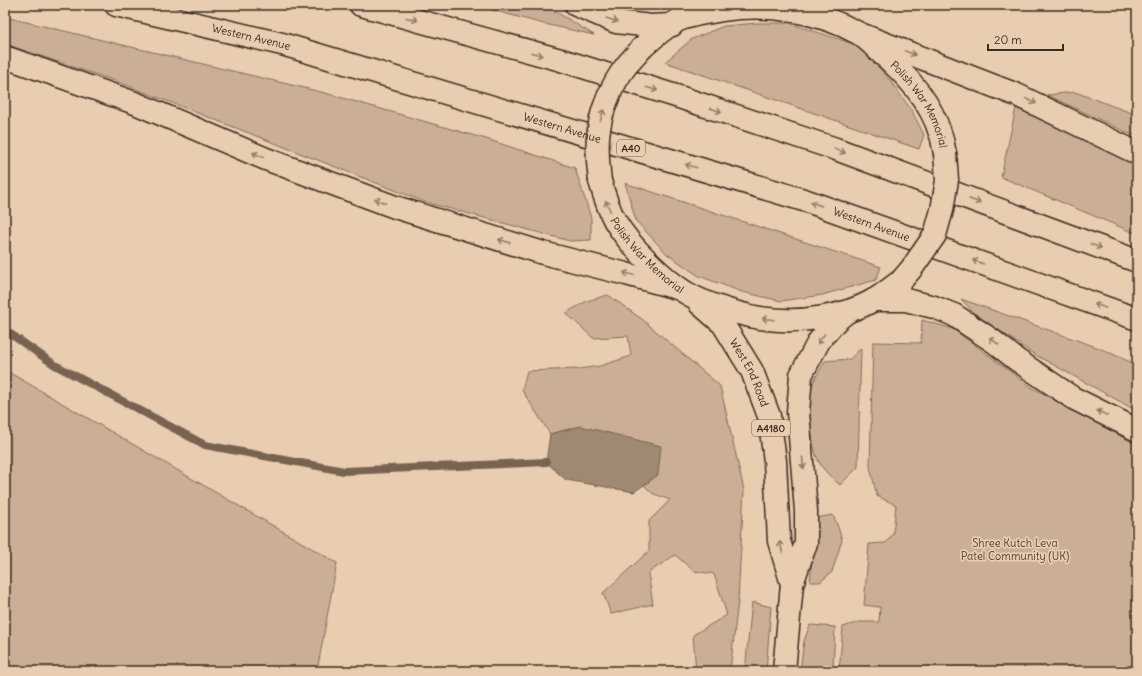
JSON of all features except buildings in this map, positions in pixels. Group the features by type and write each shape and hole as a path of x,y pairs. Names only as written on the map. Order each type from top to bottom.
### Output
{"main road":[{"name":"Western Avenue","path":"116,5 282,44 807,201 1137,319"},
{"path":"361,5 561,60 724,112 836,149 1137,261"},
{"path":"576,5 616,22 651,26 676,22 701,5"},
{"path":"816,5 839,24"},
{"name":"Polish War Memorial","path":"741,7 771,7 800,12 839,24 860,34 899,68 919,93 930,110 940,132 945,153 947,180 942,210 935,235 901,281 874,300 848,311 822,317 796,320 767,319 738,312 685,292 647,261 616,222 606,200 600,181 598,129 611,92 626,66 642,48 676,22 741,7"},
{"path":"860,34 1017,95 1137,153"},
{"path":"5,57 135,103 266,159 395,207 543,253 626,274 685,292"},
{"name":"West End Road","path":"685,292 723,324 752,371 769,416 775,460 779,541 792,584"},
{"path":"874,300 906,300 934,307 954,315 993,340 1017,360 1073,398 1137,430"},
{"name":"West End Road","path":"784,671 792,584 806,543 806,511 798,412 801,375 819,341 836,321 848,311"}],"green space":[{"path":"474,5 545,5 594,35 540,23"},
{"path":"5,17 325,93 486,139 575,168 591,218 591,240 570,241 425,202 121,83 5,44"},
{"path":"758,23 789,23 860,46 889,79 912,111 924,135 919,149 665,62 692,39 724,26"},
{"path":"1075,92 1137,115 1137,137 1047,95"},
{"path":"1016,108 1137,165 1137,234 1001,177"},
{"path":"625,183 881,267 876,280 822,295 781,301 742,292 699,276 667,254 636,221"},
{"path":"608,295 643,320 720,386 744,490 738,601 730,671 696,671 693,635 727,615 714,574 694,571 675,555 648,573 653,604 611,614 603,593 649,551 649,521 670,500 652,493 644,485 658,475 581,426 550,434 522,390 527,371 579,369 600,366 631,356 628,336 593,338 566,313 587,301"},
{"path":"961,299 1099,348 1137,365 1137,411 1032,353 974,313"},
{"name":"Shree Kutch Leva Patel Community (UK)","path":"922,320 953,329 1031,387 1137,445 1137,671 879,671 879,665 868,666 868,671 839,671 843,627 859,622 879,622 880,607 864,605 869,544 886,543 893,534 896,505 877,496 870,467 873,342 921,343"},
{"path":"861,348 858,467 840,485 823,468 816,456 810,425 810,394 814,381 825,361 850,359"},
{"path":"5,370 337,563 317,671 5,671"},
{"path":"833,515 842,540 832,572 820,582 810,582 815,518"},
{"path":"752,602 771,607 766,671 745,671"},
{"path":"810,625 835,627 833,671 800,671 804,641"}],"shaded area":[{"path":"581,426 661,446 658,475 634,492 566,480 546,462 550,434"}],"waterway":[{"path":"5,330 55,365 205,445 344,471 546,462"}]}
